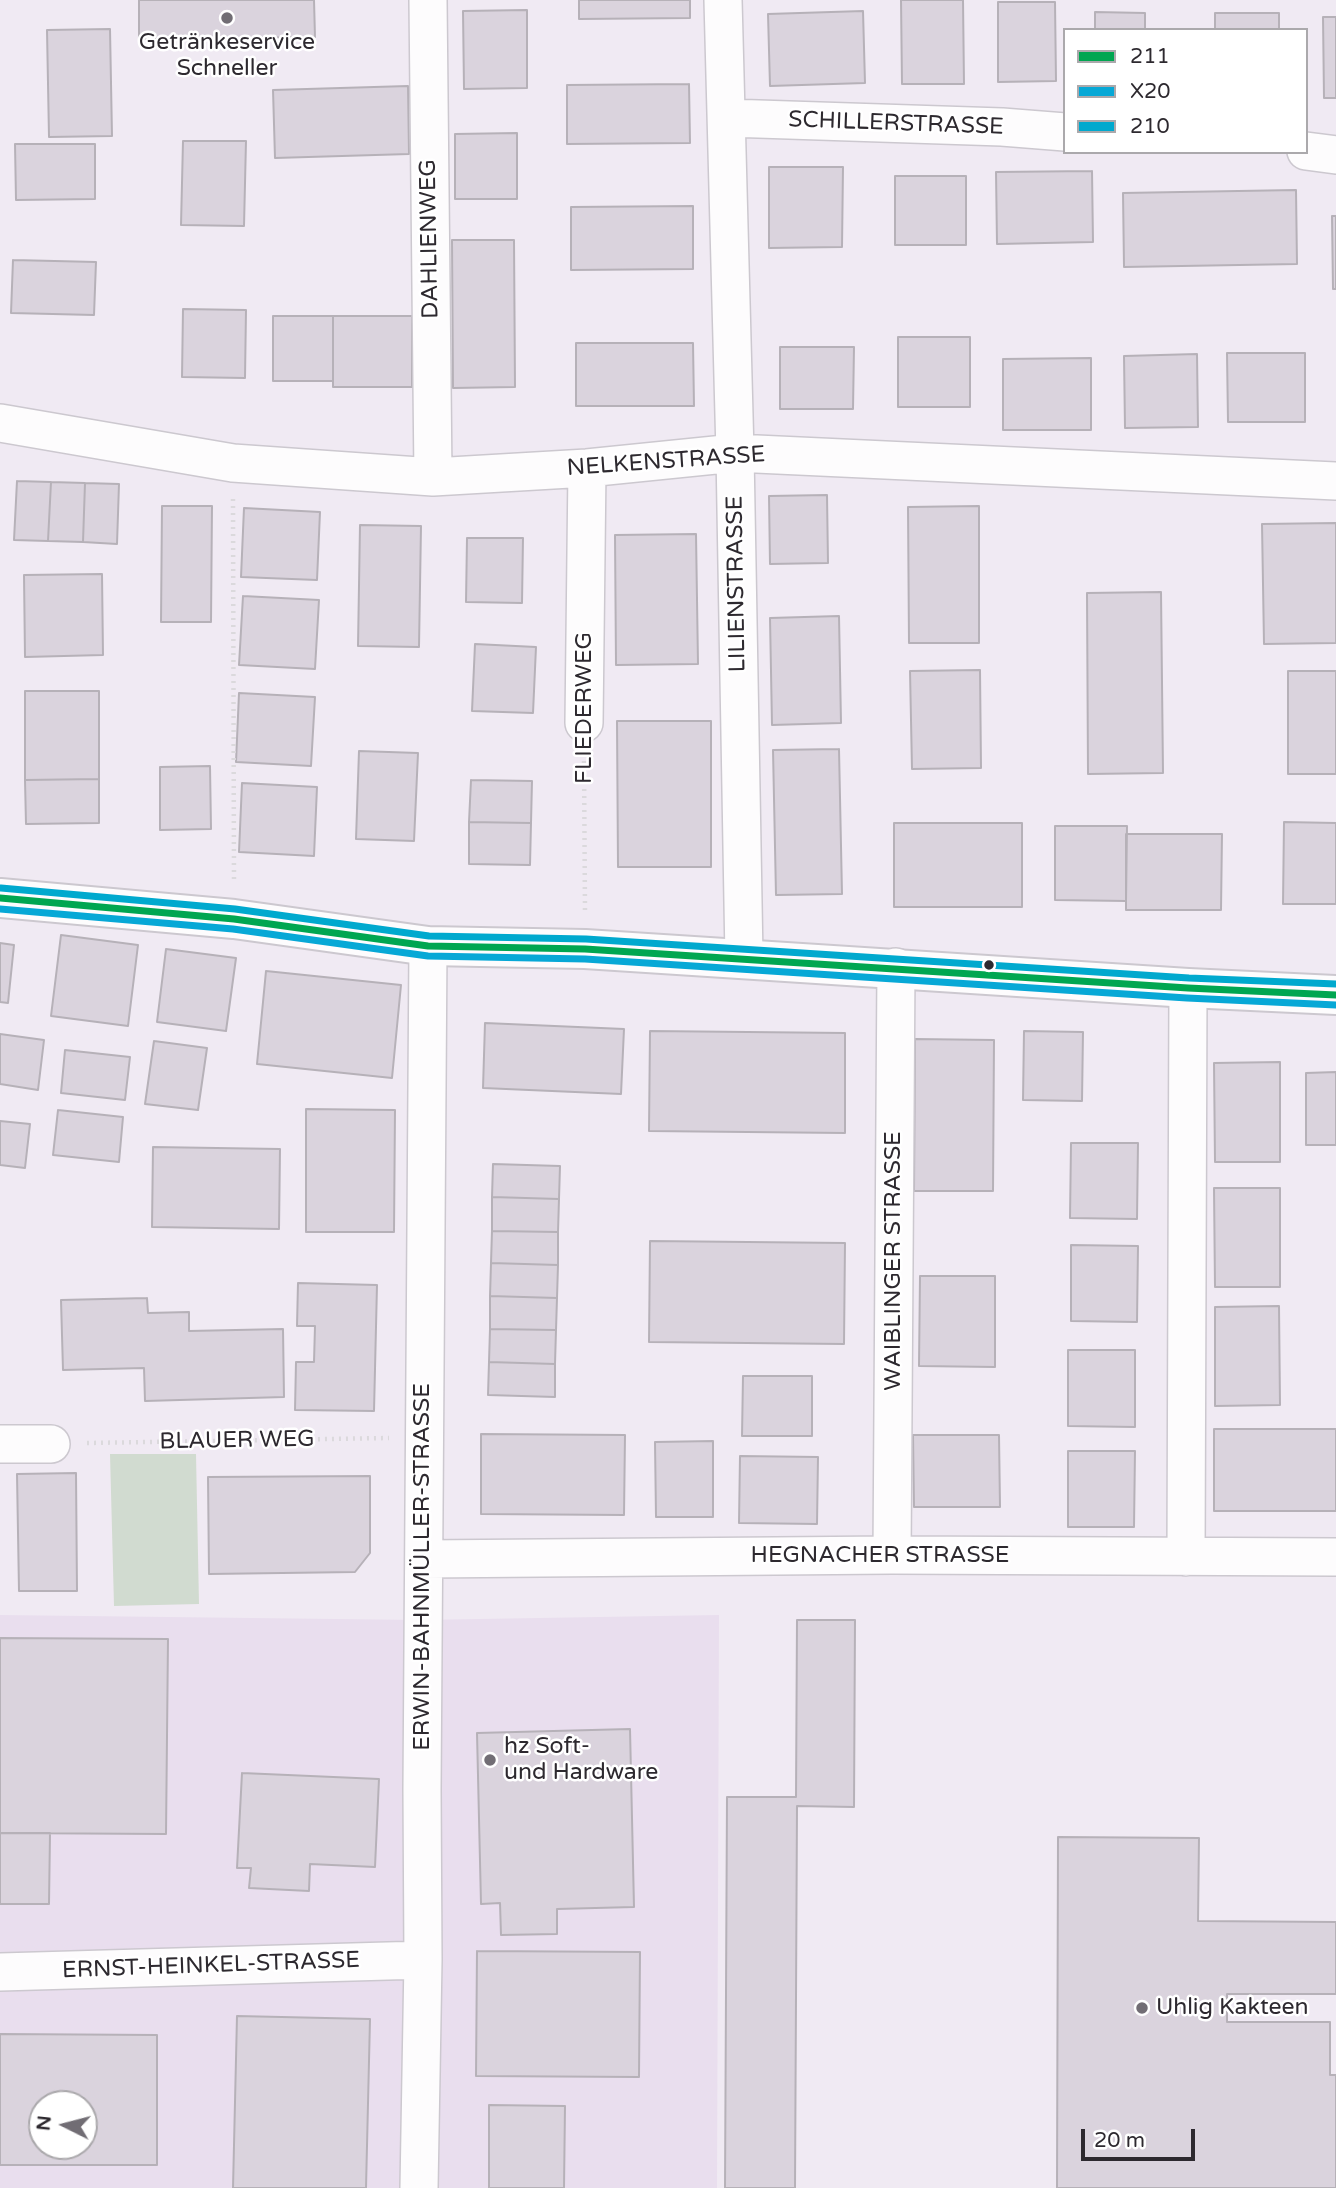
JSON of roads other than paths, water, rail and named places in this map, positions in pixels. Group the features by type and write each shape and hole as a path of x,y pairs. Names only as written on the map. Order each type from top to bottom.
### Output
{"street":[{"name":"DAHLIENWEG","path":"428,0 433,477"},
{"name":"LILIENSTRASSE","path":"723,0 728,118 744,958"},
{"name":"SCHILLERSTRASSE","path":"728,118 1002,127 1063,132"},
{"path":"1308,151 1336,155"},
{"name":"NELKENSTRASSE","path":"0,423 233,463 433,477 587,468 735,453 1336,481"},
{"name":"FLIEDERWEG","path":"584,723 587,468"},
{"path":"0,898 234,919 428,946 585,949 1336,995"},
{"name":"ERWIN-BAHNMÜLLER-STRASSE","path":"419,2188 423,1960 428,946"},
{"name":"WAIBLINGER STRASSE","path":"892,1555 896,967"},
{"path":"1186,1557 1188,988"},
{"path":"0,1444 51,1444"},
{"name":"HEGNACHER STRASSE","path":"425,1559 892,1555 1336,1557"},
{"name":"ERNST-HEINKEL-STRASSE","path":"0,1972 423,1960"}],"place":[{"name":"Getränkeservice Schneller","path":"227,18"},
{"name":"hz Soft- und Hardware","path":"490,1760"},
{"name":"Uhlig Kakteen","path":"1142,2008"}]}
